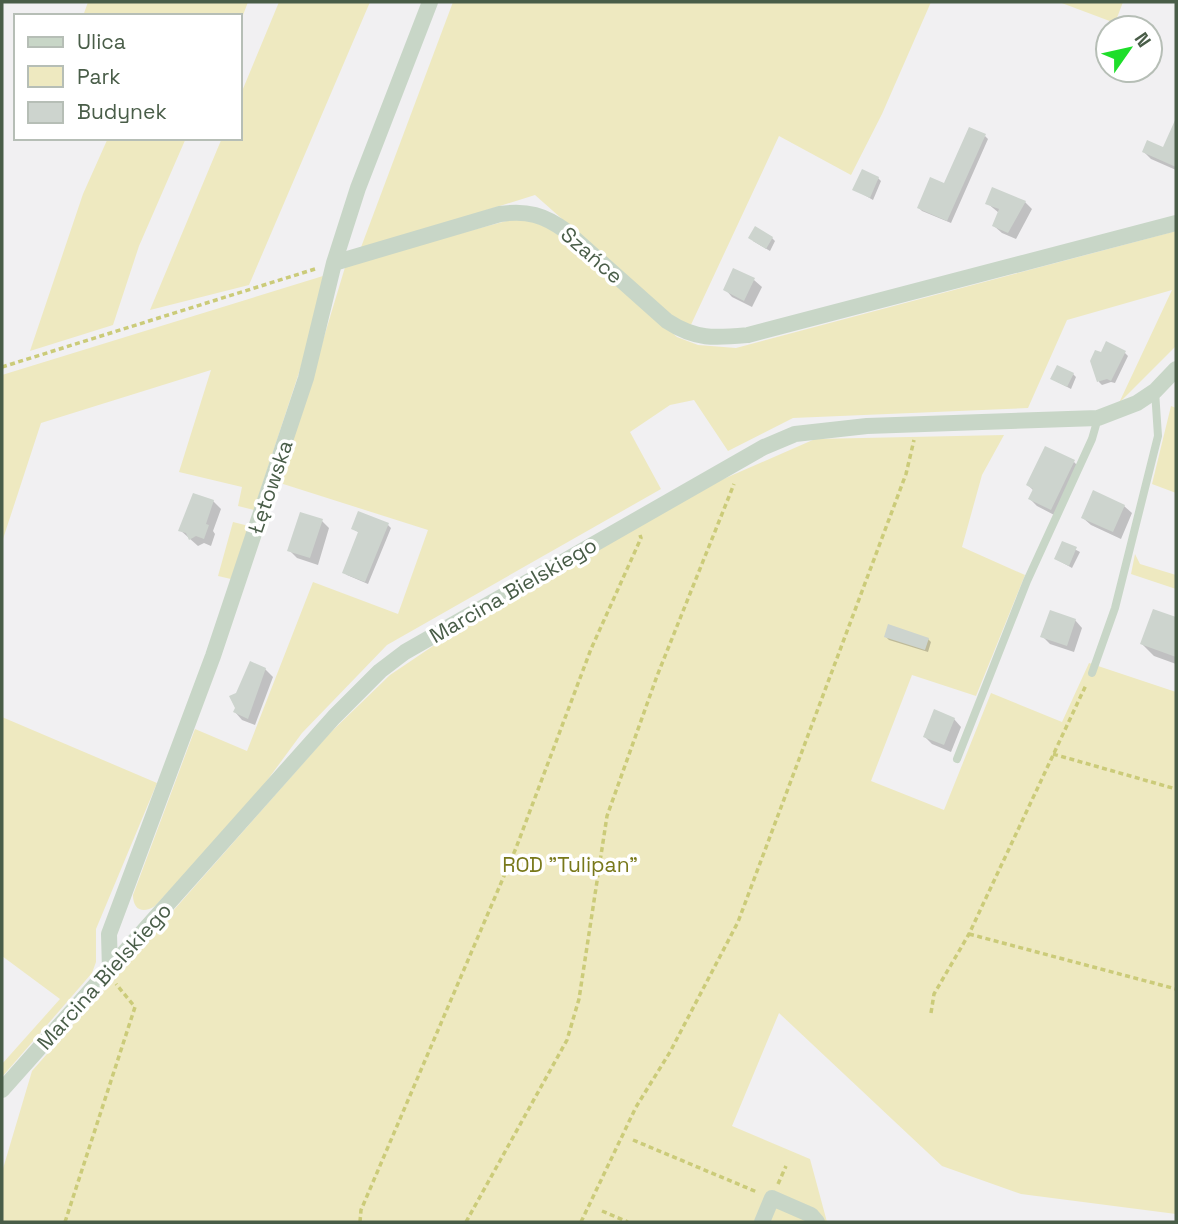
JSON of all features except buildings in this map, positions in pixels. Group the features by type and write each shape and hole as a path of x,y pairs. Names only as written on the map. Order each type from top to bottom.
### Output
{"street":[{"name":"Łętowska","path":"110,970 109,934 214,656 306,378 334,263 358,188 430,2"},
{"name":"Szańce","path":"334,263 500,214 519,211 535,214 566,231 681,331 714,338 756,333 1176,223"},
{"name":"Marcina Bielskiego","path":"2,1090 334,716 380,671 434,635 764,447 795,434 867,426 1098,418 1137,403 1155,391 1176,369"},
{"path":"762,1222 772,1198 811,1215 817,1222"}],"lane":[{"path":"1092,673 1115,608 1158,436 1155,391"},
{"path":"957,759 1027,581 1092,439 1098,418"}],"path":[{"path":"2,367 334,263"},
{"path":"581,1222 636,1107 670,1052 737,922 906,474 918,425"},
{"path":"466,1222 567,1040 579,999 607,816 657,676 736,479 733,465"},
{"path":"360,1222 361,1210 516,848 591,649 641,538 634,521"},
{"path":"931,1013 934,994 969,934 1092,673"},
{"path":"1053,754 1176,789"},
{"path":"969,934 1176,989"},
{"path":"65,1222 135,1007 117,989 110,970"},
{"path":"633,1140 772,1198"},
{"path":"602,1211 628,1222"}],"green space":[{"path":"88,2 248,2 242,18 242,14 84,14"},
{"path":"279,2 370,2 249,285 150,310 221,140 242,140 242,91"},
{"path":"453,2 931,2 882,114 851,175 779,136 689,329 535,195 360,250"},
{"path":"1059,2 1123,2 1118,14 1094,15"},
{"path":"107,140 185,140 139,246 113,325 30,351 83,194"},
{"path":"521,217 551,229 677,337 698,345 736,348 1176,231 1176,346 1119,403 1172,290 1067,320 1028,408 793,418 728,451 694,400 670,405 630,432 661,489 387,645 302,733 252,801 155,906 146,910 140,909 135,904 133,895 195,729 247,751 313,582 398,614 428,530 280,483 346,264"},
{"path":"323,276 310,339 254,510 238,506 242,487 179,472 211,370 41,423 2,542 2,375"},
{"path":"1171,406 1176,408 1176,493 1152,484"},
{"name":"ROD \"Tulipan\"","path":"1004,435 982,475 962,547 1025,575 976,696 912,675 871,781 944,810 991,693 1062,722 1089,663 1176,692 1176,1214 1021,1194 942,1166 779,1013 732,1126 810,1159 827,1222 2,1222 2,1172 32,1071 329,734 390,675 439,642 696,491 815,439"},
{"path":"233,522 249,526 231,579 218,576"},
{"path":"1135,554 1140,564 1176,575 1176,589 1131,574"},
{"path":"2,717 157,783 96,929 96,962 92,973 2,1077 2,1064 60,999 2,956"}]}
